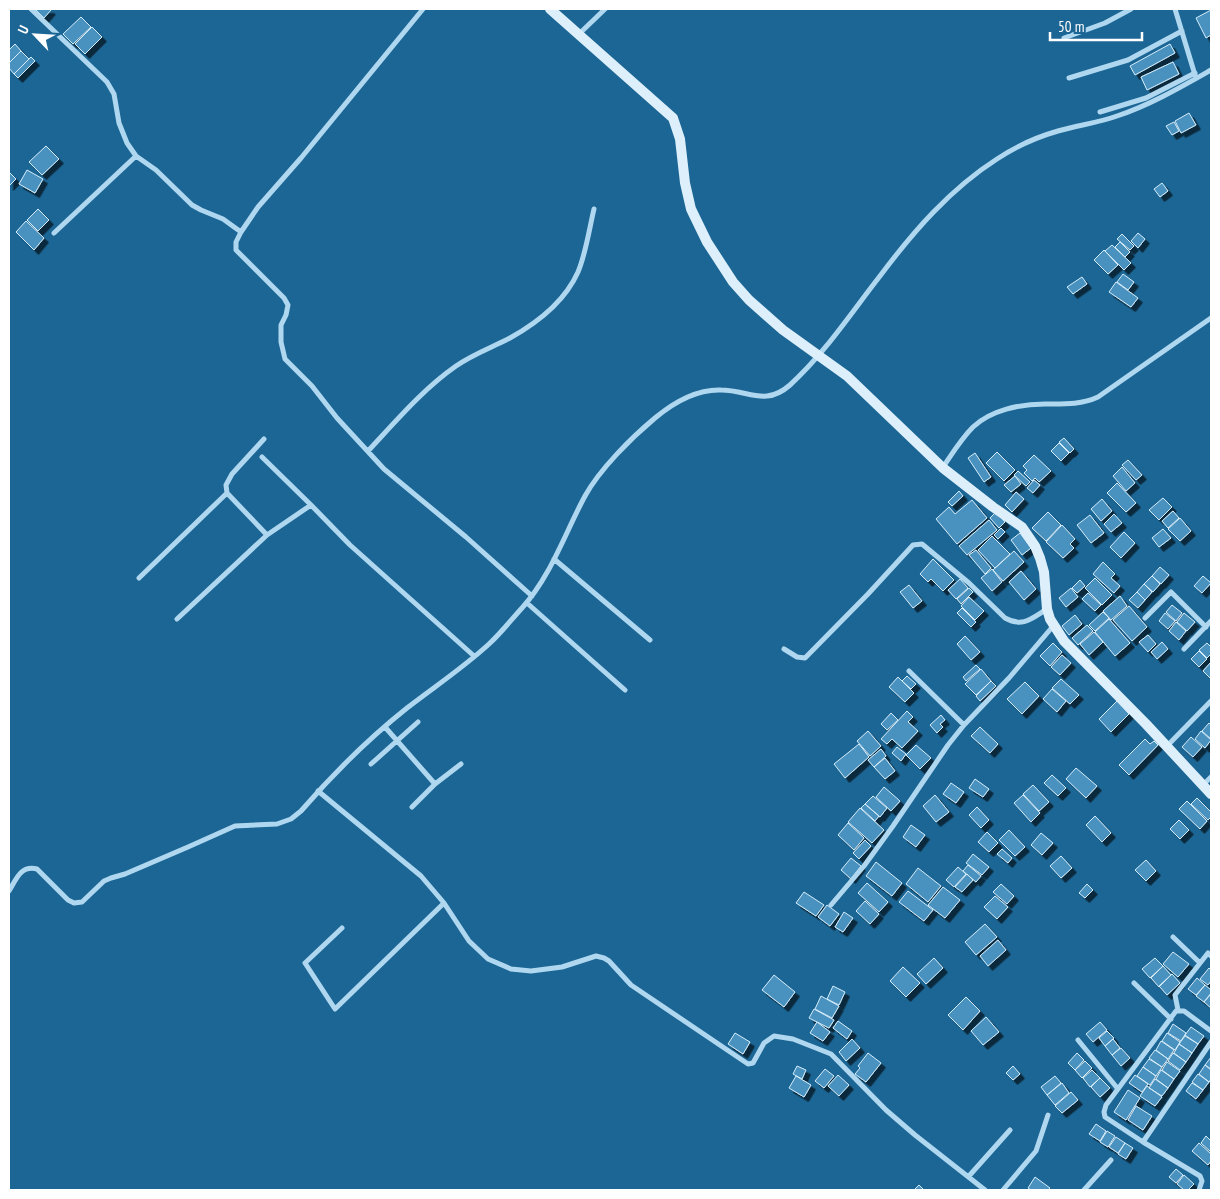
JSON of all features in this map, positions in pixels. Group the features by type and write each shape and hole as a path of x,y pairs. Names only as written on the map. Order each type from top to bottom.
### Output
{"street":[{"path":"30,9 107,82 114,94 119,124 127,143 136,156 156,170 192,205 223,219 241,232"},
{"path":"424,9 258,207 241,232 236,242 236,250 284,298 288,305 281,333 281,342 286,359 312,386 337,418 390,474 466,537 532,596"},
{"path":"550,9 673,118 680,139 685,183 691,209 707,242 733,282 763,313 783,330 847,376 943,468 992,507 1015,522 1028,535 1040,558 1044,572 1047,609 1054,625 1069,647 1167,746 1211,794"},
{"path":"579,34 605,9"},
{"path":"1064,38 1105,23 1131,9"},
{"path":"1175,9 1196,76"},
{"path":"1069,78 1128,60 1182,31"},
{"path":"1100,112 1146,98 1211,70"},
{"path":"9,891 21,872 31,867 37,869 68,900 74,903 82,902 104,881 125,874 235,826 244,824 269,825 291,819 385,727 490,643 532,596 554,559 585,496 599,475 654,419 677,401 705,391 722,390 756,396 773,396 788,387 820,356 882,273 946,198 979,171 1014,148 1058,131 1088,125 1134,110 1196,76"},
{"path":"54,233 136,156"},
{"path":"368,451 426,390 445,374 471,357 511,337 551,309 565,294 578,272 594,209"},
{"path":"943,468 969,432 988,417 1009,409 1024,406 1076,404 1092,400 1109,391 1211,318"},
{"path":"264,439 232,474 226,485 226,493 267,535"},
{"path":"262,457 350,545 474,656"},
{"path":"139,578 226,493"},
{"path":"177,619 267,535 311,505"},
{"path":"784,649 797,657 805,658 913,545 919,544 922,544 969,582 1011,621 1026,622 1047,609"},
{"path":"554,559 650,640"},
{"path":"1145,618 1171,592 1206,627"},
{"path":"526,603 625,690"},
{"path":"1184,649 1211,621"},
{"path":"830,905 864,866 964,725 1009,678 1054,625"},
{"path":"910,671 964,725"},
{"path":"1167,746 1211,701"},
{"path":"371,764 418,722"},
{"path":"385,727 435,784"},
{"path":"412,807 435,784 461,764"},
{"path":"1203,785 1211,777"},
{"path":"318,791 415,870 444,903 469,941 479,952 497,964 510,969 531,972 562,967 596,956 604,958 631,985 748,1064 753,1062 768,1038 774,1036 793,1039 831,1054 886,1110 915,1136 985,1190"},
{"path":"342,928 305,963 335,1009 444,903"},
{"path":"1172,937 1200,963"},
{"path":"1199,1190 1202,1181 1200,1176 1142,1142 1105,1117 1104,1109 1178,1010 1175,995 1208,953 1211,956"},
{"path":"1134,983 1171,1019"},
{"path":"1178,1010 1184,1011 1211,1031"},
{"path":"1078,1040 1118,1089"},
{"path":"1142,1142 1211,1042"},
{"path":"1003,1190 1036,1151 1048,1115"},
{"path":"969,1176 1010,1130"},
{"path":"1084,1190 1111,1160"}],"building":[{"path":"35,9 49,9 51,10 44,18"},
{"path":"1211,10 1211,35 1206,38 1196,18"},
{"path":"81,17 91,27 73,44 63,34"},
{"path":"92,27 102,37 85,54 75,44"},
{"path":"15,44 21,51 9,63 9,50"},
{"path":"1170,44 1175,53 1135,75 1130,66"},
{"path":"21,51 29,59 14,74 9,68 9,63"},
{"path":"31,57 35,61 18,78 14,74"},
{"path":"1173,62 1179,74 1147,90 1141,77"},
{"path":"1189,113 1196,125 1181,133 1175,121"},
{"path":"1174,122 1179,131 1172,135 1166,126"},
{"path":"46,146 59,159 42,175 29,162"},
{"path":"27,170 43,179 35,193 19,184"},
{"path":"9,172 16,179 9,186"},
{"path":"1162,183 1168,191 1160,197 1154,189"},
{"path":"38,209 49,220 38,231 27,220"},
{"path":"26,221 44,238 34,250 16,232"},
{"path":"1138,233 1145,239 1138,248 1131,241"},
{"path":"1122,234 1134,246 1130,250 1117,239"},
{"path":"1120,242 1130,252 1125,257 1115,247"},
{"path":"1112,245 1131,263 1124,270 1105,251"},
{"path":"1104,250 1118,265 1108,274 1094,260"},
{"path":"1123,274 1134,282 1128,290 1117,282"},
{"path":"1082,277 1087,284 1073,294 1067,287"},
{"path":"1116,282 1138,298 1131,307 1109,292"},
{"path":"1064,438 1074,449 1070,453 1059,442"},
{"path":"1059,443 1069,453 1061,461 1051,451"},
{"path":"997,452 1015,470 1004,481 986,463"},
{"path":"975,453 991,477 984,482 968,458"},
{"path":"1034,455 1051,471 1039,482 1035,478 1032,481 1024,473 1027,470 1023,466"},
{"path":"1128,460 1142,475 1136,480 1122,465"},
{"path":"1122,467 1135,483 1126,491 1113,476"},
{"path":"1018,471 1030,482 1026,486 1014,475"},
{"path":"1015,476 1021,484 1011,492 1004,485"},
{"path":"1034,480 1040,485 1033,493 1027,488"},
{"path":"1117,483 1136,503 1126,512 1107,493"},
{"path":"959,491 963,496 952,506 948,502"},
{"path":"1016,492 1024,499 1012,512 1005,505"},
{"path":"1163,498 1172,507 1159,520 1149,510"},
{"path":"1102,499 1112,511 1101,521 1091,509"},
{"path":"972,500 987,518 957,544 936,519 949,507 955,514"},
{"path":"1173,511 1179,518 1168,528 1162,521"},
{"path":"996,512 1005,522 999,528 990,518"},
{"path":"1048,512 1061,525 1046,541 1032,528"},
{"path":"1114,514 1122,523 1111,532 1104,524"},
{"path":"1090,515 1104,533 1091,543 1077,525"},
{"path":"1180,518 1191,531 1180,541 1168,529"},
{"path":"989,520 997,530 967,555 959,546"},
{"path":"1062,525 1075,539 1070,544 1074,548 1063,558 1046,542"},
{"path":"1001,528 1005,532 998,539 994,535"},
{"path":"1163,529 1171,538 1159,547 1152,538"},
{"path":"1124,532 1135,543 1121,558 1110,547"},
{"path":"1020,533 1031,548 1022,555 1011,540"},
{"path":"992,536 1010,554 995,568 978,550"},
{"path":"976,550 991,568 985,574 969,555"},
{"path":"1014,551 1024,562 1003,581 993,570"},
{"path":"933,559 954,580 943,591 931,579 928,582 920,574"},
{"path":"1103,562 1115,574 1111,578 1120,586 1114,593 1093,574"},
{"path":"1160,567 1169,575 1161,584 1152,576"},
{"path":"992,569 1002,582 992,591 981,578"},
{"path":"1021,571 1036,589 1024,600 1009,582"},
{"path":"1152,576 1160,584 1153,592 1144,584"},
{"path":"1203,576 1211,583 1202,593 1194,586"},
{"path":"1095,578 1112,595 1102,605 1085,588"},
{"path":"960,579 968,588 956,599 948,590"},
{"path":"1080,580 1085,586 1077,593 1072,588"},
{"path":"1144,584 1152,592 1145,600 1137,592"},
{"path":"909,585 922,601 913,608 900,592"},
{"path":"969,588 973,592 961,604 957,599"},
{"path":"1071,588 1078,597 1066,607 1059,598"},
{"path":"1137,592 1145,600 1138,608 1129,600"},
{"path":"1088,593 1101,605 1095,611 1082,599"},
{"path":"1120,596 1127,606 1111,620 1103,611"},
{"path":"969,597 984,611 975,620 961,606"},
{"path":"1172,605 1182,613 1176,621 1166,612"},
{"path":"1129,606 1147,627 1132,641 1113,620"},
{"path":"962,608 976,622 971,627 957,613"},
{"path":"1103,612 1109,618 1095,631 1089,625"},
{"path":"1165,613 1175,621 1168,629 1159,621"},
{"path":"1184,613 1195,622 1187,631 1177,622"},
{"path":"1075,615 1082,624 1069,635 1062,626"},
{"path":"1109,619 1130,643 1115,656 1095,632"},
{"path":"1176,622 1186,631 1179,640 1169,631"},
{"path":"1087,625 1093,631 1078,645 1072,638"},
{"path":"1094,632 1103,642 1089,655 1080,644"},
{"path":"1148,635 1156,644 1148,652 1139,642"},
{"path":"965,636 980,652 971,660 957,644"},
{"path":"1162,642 1168,649 1157,659 1151,652"},
{"path":"1053,643 1062,652 1050,666 1040,656"},
{"path":"1207,643 1211,647 1211,654 1207,658 1199,650"},
{"path":"1199,651 1207,659 1199,667 1191,659"},
{"path":"1062,655 1071,663 1060,675 1051,667"},
{"path":"1211,662 1211,679 1203,671"},
{"path":"976,665 980,669 966,681 963,677"},
{"path":"981,669 991,681 976,695 965,684"},
{"path":"907,676 916,684 911,689 902,681"},
{"path":"898,677 914,693 905,702 889,687"},
{"path":"1061,679 1079,695 1070,704 1052,688"},
{"path":"991,681 996,686 980,701 976,696"},
{"path":"1025,682 1039,696 1022,714 1007,699"},
{"path":"1052,689 1066,701 1057,712 1043,699"},
{"path":"1117,701 1129,714 1111,732 1099,719"},
{"path":"907,711 913,717 908,722 918,731 902,748 892,739 887,744 881,739"},
{"path":"891,713 898,720 887,730 881,724"},
{"path":"941,715 945,720 940,724 943,727 937,733 930,725"},
{"path":"1209,723 1211,725 1211,739 1202,731"},
{"path":"980,727 998,744 990,753 971,736"},
{"path":"868,731 881,746 870,756 857,741"},
{"path":"1201,731 1211,740 1205,748 1195,739"},
{"path":"1191,737 1202,747 1193,757 1182,747"},
{"path":"1145,739 1150,744 1154,741 1158,745 1129,775 1119,765"},
{"path":"859,744 869,757 845,778 834,764"},
{"path":"916,745 931,758 920,769 906,755"},
{"path":"897,747 906,754 901,761 892,753"},
{"path":"881,749 886,756 874,767 868,760"},
{"path":"885,758 895,771 885,779 874,767"},
{"path":"1076,768 1097,786 1086,798 1066,779"},
{"path":"1052,775 1066,788 1058,796 1044,783"},
{"path":"975,779 989,789 983,797 969,788"},
{"path":"951,783 964,792 956,803 943,794"},
{"path":"1033,785 1049,802 1039,811 1023,794"},
{"path":"884,787 900,801 891,811 876,797"},
{"path":"935,795 949,812 936,822 923,806"},
{"path":"1023,795 1040,813 1031,822 1014,803"},
{"path":"873,796 887,808 880,817 865,804"},
{"path":"1197,798 1211,812 1211,817 1208,820 1191,804"},
{"path":"1187,801 1207,821 1200,829 1179,809"},
{"path":"865,804 879,816 875,821 861,808"},
{"path":"977,807 989,820 981,828 969,815"},
{"path":"860,808 884,830 872,843 848,822"},
{"path":"1095,816 1111,833 1102,842 1086,825"},
{"path":"1179,820 1189,830 1180,839 1170,829"},
{"path":"848,823 864,838 854,850 838,835"},
{"path":"911,825 925,835 916,847 903,837"},
{"path":"1009,830 1025,847 1015,856 999,840"},
{"path":"987,832 998,843 989,852 978,842"},
{"path":"1041,833 1053,843 1042,855 1031,845"},
{"path":"865,840 871,846 859,859 853,853"},
{"path":"1002,849 1012,858 1008,863 997,854"},
{"path":"973,854 989,867 982,875 966,863"},
{"path":"1061,856 1072,868 1061,878 1050,866"},
{"path":"851,858 861,866 851,879 841,870"},
{"path":"1146,860 1156,871 1146,881 1135,870"},
{"path":"876,862 902,883 892,896 866,876"},
{"path":"968,865 981,876 976,882 963,871"},
{"path":"958,867 966,874 954,887 946,880"},
{"path":"918,868 941,886 928,902 906,884"},
{"path":"967,874 973,880 962,892 955,887"},
{"path":"867,883 888,902 879,912 858,893"},
{"path":"1001,884 1014,896 1007,904 993,892"},
{"path":"1087,884 1093,890 1085,898 1079,893"},
{"path":"943,887 960,900 945,918 928,905"},
{"path":"908,891 933,910 924,921 899,902"},
{"path":"804,892 824,905 816,916 796,903"},
{"path":"995,896 1008,907 997,919 984,907"},
{"path":"865,901 879,914 870,924 856,911"},
{"path":"827,905 839,914 830,926 818,917"},
{"path":"844,912 853,918 843,932 835,927"},
{"path":"985,924 997,937 976,955 965,942"},
{"path":"998,940 1006,950 988,966 980,956"},
{"path":"1173,952 1189,964 1178,977 1163,964"},
{"path":"934,958 943,968 926,984 917,974"},
{"path":"1155,958 1163,966 1150,978 1142,969"},
{"path":"1163,966 1171,975 1159,987 1151,978"},
{"path":"903,967 920,983 906,997 890,981"},
{"path":"1209,968 1211,970 1211,981 1208,985 1200,979"},
{"path":"1172,974 1180,983 1167,995 1159,986"},
{"path":"774,975 795,992 784,1007 762,990"},
{"path":"1197,978 1205,985 1196,995 1188,989"},
{"path":"1205,985 1211,990 1211,993 1204,1002 1196,996"},
{"path":"833,986 845,992 839,1005 827,999"},
{"path":"1211,994 1211,1008 1204,1002"},
{"path":"821,996 839,1006 832,1018 815,1009"},
{"path":"966,997 980,1011 963,1030 948,1015"},
{"path":"814,1009 834,1020 829,1028 809,1018"},
{"path":"986,1017 999,1032 983,1045 971,1031"},
{"path":"838,1021 852,1031 847,1039 833,1028"},
{"path":"817,1022 830,1032 823,1041 810,1033"},
{"path":"1100,1022 1107,1030 1093,1042 1086,1034"},
{"path":"1173,1024 1186,1033 1181,1041 1168,1033"},
{"path":"1191,1027 1204,1036 1198,1044 1185,1035"},
{"path":"1107,1031 1114,1038 1105,1046 1099,1038"},
{"path":"735,1033 750,1042 743,1054 728,1044"},
{"path":"1167,1033 1180,1042 1175,1050 1162,1041"},
{"path":"1185,1036 1198,1044 1192,1053 1179,1044"},
{"path":"852,1039 860,1048 846,1061 839,1052"},
{"path":"1113,1039 1120,1048 1112,1055 1105,1046"},
{"path":"1161,1041 1174,1050 1168,1059 1156,1050"},
{"path":"1179,1044 1192,1053 1186,1062 1174,1053"},
{"path":"1121,1048 1130,1058 1121,1066 1112,1055"},
{"path":"1155,1050 1168,1059 1162,1067 1149,1058"},
{"path":"868,1053 881,1063 866,1082 855,1074 860,1068 858,1066"},
{"path":"1077,1053 1084,1060 1075,1070 1068,1063"},
{"path":"1173,1053 1186,1062 1180,1070 1168,1061"},
{"path":"1211,1057 1211,1069 1205,1065"},
{"path":"1149,1059 1162,1067 1156,1076 1143,1067"},
{"path":"1085,1061 1092,1068 1082,1078 1075,1070"},
{"path":"1167,1062 1180,1071 1174,1079 1162,1070"},
{"path":"1205,1065 1211,1070 1209,1082 1199,1074"},
{"path":"797,1066 806,1070 802,1079 793,1074"},
{"path":"1013,1066 1020,1074 1013,1080 1006,1073"},
{"path":"1143,1067 1156,1076 1150,1085 1137,1076"},
{"path":"825,1069 834,1076 824,1088 815,1081"},
{"path":"1092,1070 1100,1078 1090,1087 1083,1078"},
{"path":"1161,1070 1174,1079 1168,1088 1156,1079"},
{"path":"1198,1074 1209,1082 1203,1090 1192,1082"},
{"path":"838,1075 849,1085 839,1096 828,1086"},
{"path":"1135,1075 1148,1084 1142,1092 1129,1083"},
{"path":"796,1076 811,1085 804,1097 789,1088"},
{"path":"1055,1076 1061,1083 1047,1095 1041,1087"},
{"path":"1100,1078 1110,1088 1100,1097 1091,1087"},
{"path":"1155,1079 1168,1088 1162,1096 1149,1088"},
{"path":"1062,1083 1069,1093 1055,1105 1047,1095"},
{"path":"1192,1083 1203,1090 1196,1099 1186,1091"},
{"path":"1147,1086 1162,1097 1155,1106 1140,1096"},
{"path":"1128,1090 1140,1098 1126,1120 1114,1112"},
{"path":"1071,1092 1078,1100 1062,1113 1055,1106"},
{"path":"1136,1106 1152,1116 1143,1130 1128,1120"},
{"path":"1096,1124 1106,1131 1100,1141 1089,1134"},
{"path":"1107,1131 1115,1136 1108,1147 1100,1142"},
{"path":"1206,1136 1211,1141 1211,1152 1201,1143"},
{"path":"1116,1137 1125,1143 1118,1153 1109,1147"},
{"path":"1125,1143 1133,1148 1126,1159 1118,1154"},
{"path":"1199,1143 1211,1154 1211,1161 1208,1165 1192,1151"},
{"path":"1176,1169 1183,1175 1176,1183 1169,1177"},
{"path":"1184,1175 1194,1184 1188,1190 1184,1190 1177,1184"},
{"path":"1035,1177 1050,1188 1048,1190 1031,1190 1028,1188"},
{"path":"919,1185 924,1190 914,1190"}]}
